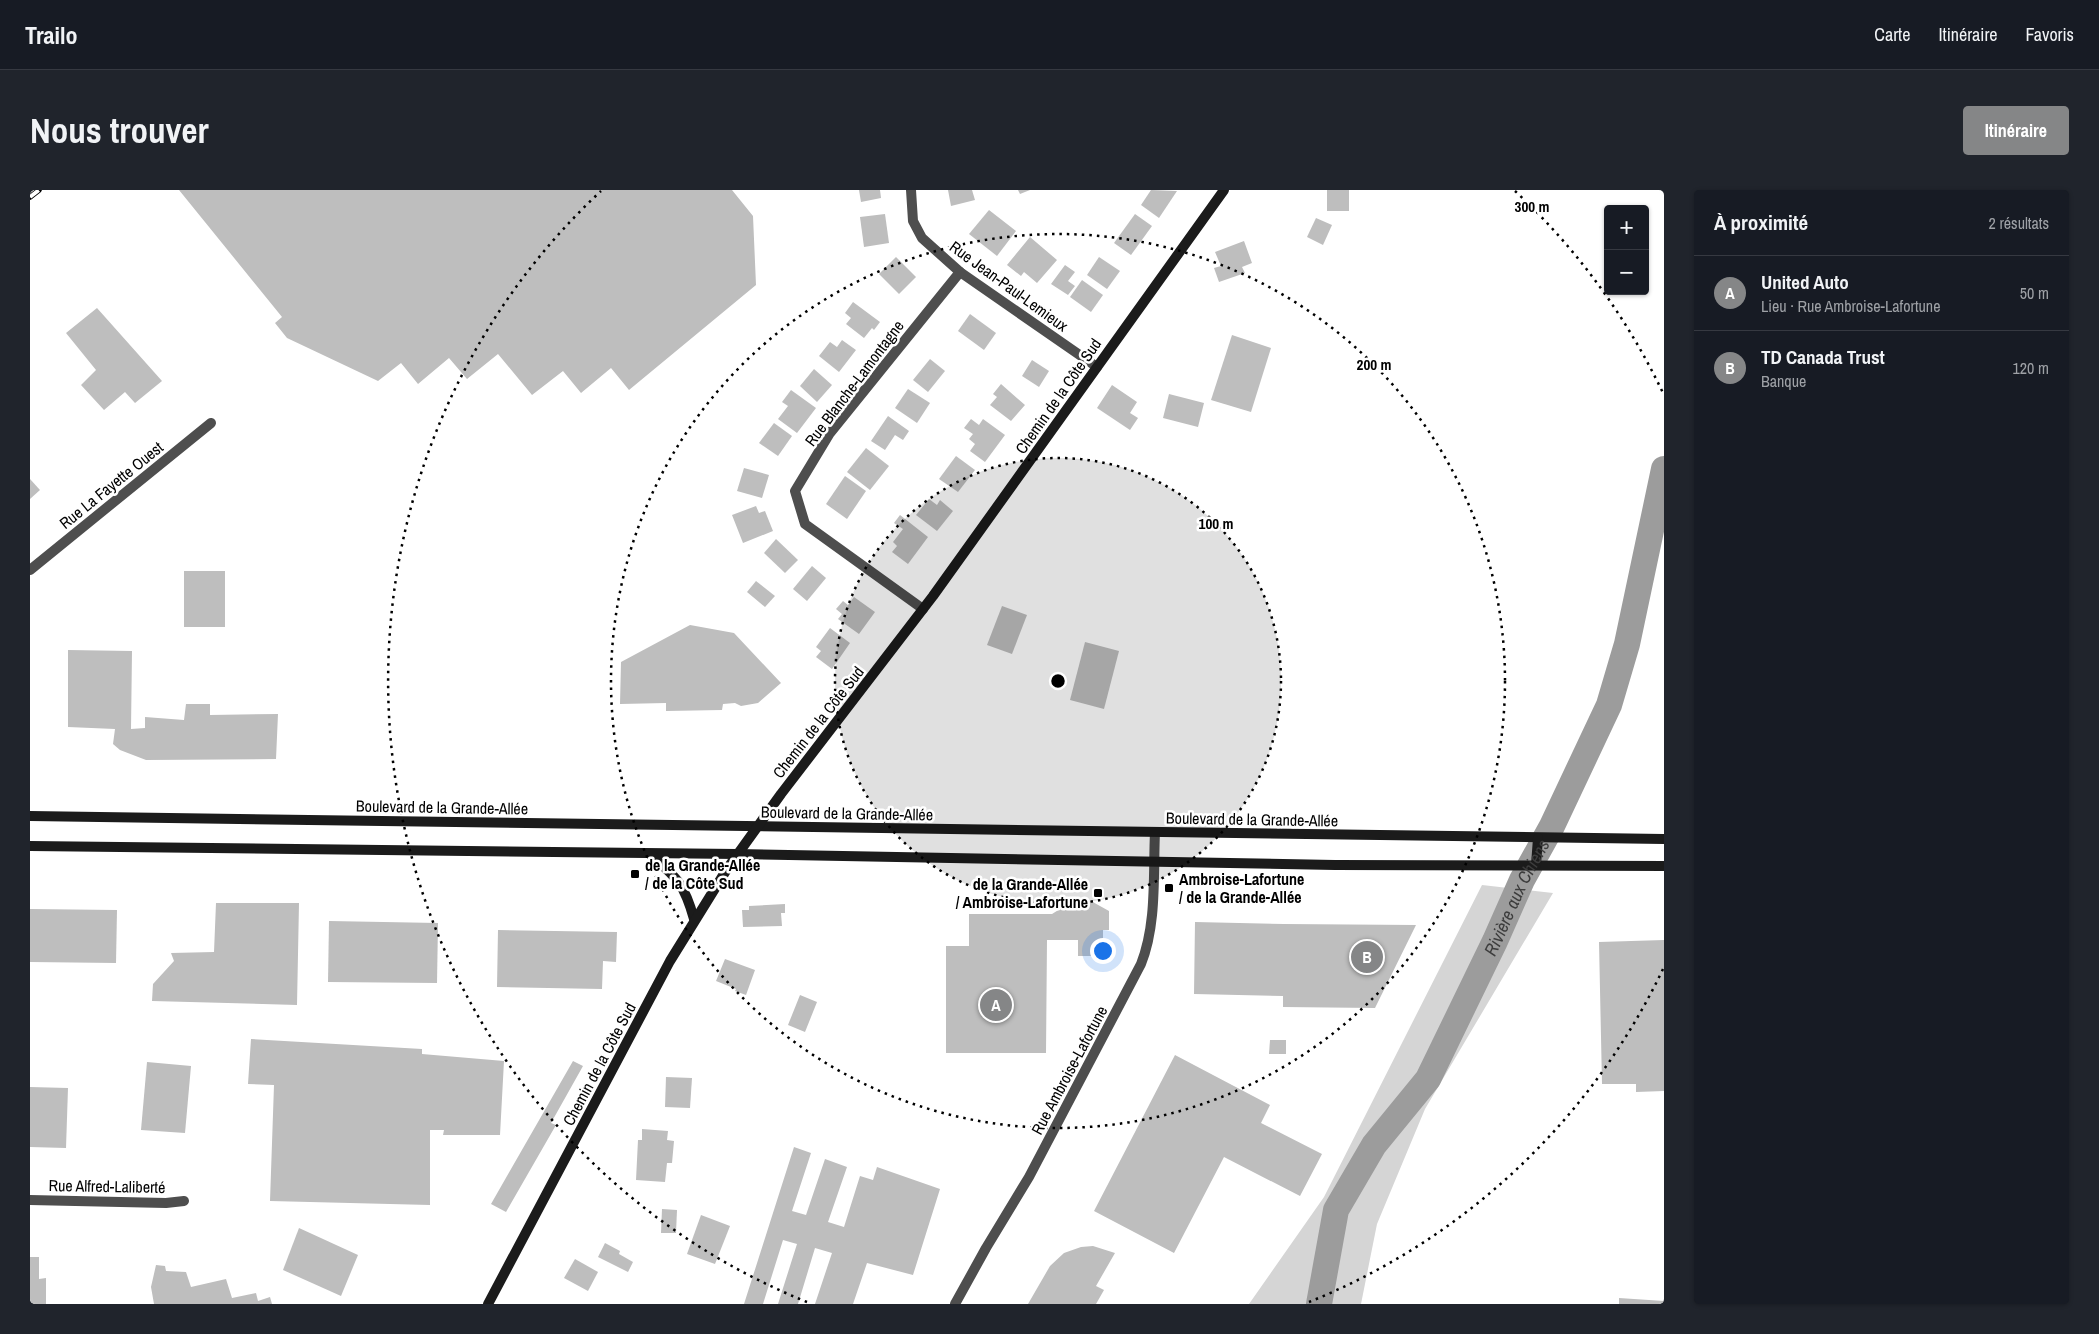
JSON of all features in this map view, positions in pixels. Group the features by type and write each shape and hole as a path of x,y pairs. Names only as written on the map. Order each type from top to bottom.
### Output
{"street":[{"name":"Rue Jean-Paul-Lemieux","path":"911,190 913,220 922,238 960,272 1097,368"},
{"name":"Chemin de la Côte Sud","path":"488,1304 694,919 757,827 924,609 1224,190"},
{"name":"Rue Blanche-Lamontagne","path":"924,609 805,524 795,491 830,434 960,272"},
{"name":"Rue La Fayette Ouest","path":"30,570 211,422"},
{"name":"Boulevard de la Grande-Allée","path":"30,816 1664,839"},
{"name":"Rue Ambroise-Lafortune","path":"955,1304 1029,1177 1141,964 1150,930 1155,832"},
{"path":"1536,838 1540,864"},
{"path":"30,846 737,854 1154,862 1664,866"},
{"path":"650,854 675,877 685,890 694,919"},
{"name":"Rue Alfred-Laliberté","path":"30,1200 166,1203 184,1201"}],"shaded area":[{"path":"1482,885 1553,893 1425,1109 1377,1224 1361,1304 1249,1304 1324,1197"}],"building":[{"path":"179,190 732,190 753,216 756,285 629,390 611,368 581,393 563,371 532,395 498,354 467,379 449,358 418,384 401,363 378,381 287,338 275,323 282,317"},
{"path":"859,190 880,190 881,198 861,202"},
{"path":"948,190 972,190 975,200 951,206"},
{"path":"1018,190 1030,190 1020,194"},
{"path":"1151,190 1177,191 1159,218 1141,205"},
{"path":"1327,190 1349,190 1349,211 1327,211"},
{"path":"989,210 1016,231 997,256 969,234"},
{"path":"885,214 889,243 864,247 860,217"},
{"path":"1135,214 1152,226 1131,255 1114,243"},
{"path":"1316,218 1332,225 1323,245 1307,237"},
{"path":"1030,237 1057,260 1037,283 1024,272 1021,276 1007,265"},
{"path":"1244,241 1252,263 1242,267 1245,273 1219,282 1214,268 1221,266 1215,252"},
{"path":"896,257 916,277 899,294 879,274"},
{"path":"1099,257 1120,271 1107,289 1087,275"},
{"path":"1065,265 1075,272 1068,281 1075,286 1068,295 1051,284"},
{"path":"1082,280 1103,295 1091,312 1070,297"},
{"path":"853,302 880,322 864,338 846,324 851,318 845,313"},
{"path":"97,308 162,381 135,403 125,392 104,410 81,385 96,370 66,333"},
{"path":"970,314 996,333 984,350 958,331"},
{"path":"1232,335 1271,348 1251,412 1211,400"},
{"path":"842,340 856,350 839,372 819,356 830,342 837,347"},
{"path":"930,359 945,371 928,392 913,380"},
{"path":"1032,360 1049,371 1039,387 1022,376"},
{"path":"814,369 832,385 817,402 800,386"},
{"path":"1001,384 1025,405 1011,421 990,405 997,397 993,394"},
{"path":"1112,385 1137,402 1130,413 1138,418 1130,430 1097,408"},
{"path":"908,389 930,403 917,423 895,408"},
{"path":"791,390 816,408 797,433 778,419 788,406 782,402"},
{"path":"1169,394 1204,403 1198,427 1163,418"},
{"path":"888,416 909,431 903,440 895,435 885,450 871,441"},
{"path":"971,419 979,425 983,419 1005,435 985,462 970,451 975,444 969,439 973,434 964,428"},
{"path":"774,423 792,436 778,456 759,443"},
{"path":"866,448 889,466 870,490 847,472"},
{"path":"956,456 975,470 958,492 939,479"},
{"path":"744,468 769,475 762,498 737,491"},
{"path":"845,476 866,491 847,519 826,504"},
{"path":"30,479 40,490 30,499"},
{"path":"929,499 937,505 940,500 953,511 937,531 916,515"},
{"path":"756,506 759,513 765,511 773,531 743,543 732,515"},
{"path":"900,515 928,537 908,564 892,552 897,546 893,542 903,529 894,523"},
{"path":"776,539 798,560 785,573 764,553"},
{"path":"812,566 826,578 807,601 793,589"},
{"path":"184,571 225,571 225,627 184,627"},
{"path":"756,581 775,596 765,607 747,592"},
{"path":"854,597 875,612 859,634 838,619 842,614 836,609 843,601 848,605"},
{"path":"1002,606 1027,615 1012,654 987,645"},
{"path":"690,625 734,633 781,683 758,703 741,706 735,703 723,704 722,710 666,711 666,703 620,704 621,662"},
{"path":"830,628 850,643 832,669 816,657 821,651 816,647"},
{"path":"1085,642 1119,651 1104,709 1070,700"},
{"path":"68,650 132,651 131,729 145,728 145,717 184,720 186,704 210,704 210,715 278,714 276,759 146,760 120,750 113,744 115,729 68,727"},
{"path":"1091,901 1109,911 1109,930 1103,930 1103,956 1078,956 1078,940 1047,940 1046,1053 946,1053 946,946 969,946 969,914 1052,914 1068,904"},
{"path":"216,903 299,903 297,1005 152,1001 153,984 174,961 171,953 214,952"},
{"path":"785,904 785,913 781,913 782,926 743,927 742,910 749,910 749,906"},
{"path":"30,909 117,910 116,963 30,962"},
{"path":"329,921 438,923 437,983 328,982"},
{"path":"1195,922 1416,925 1375,1008 1283,1007 1283,996 1194,994"},
{"path":"498,930 617,932 616,962 603,961 602,989 497,987"},
{"path":"1664,940 1664,1091 1636,1092 1636,1084 1602,1084 1599,942"},
{"path":"725,959 755,970 746,995 716,981"},
{"path":"800,995 817,1002 805,1032 788,1025"},
{"path":"251,1039 422,1049 422,1054 504,1061 500,1135 443,1135 444,1130 430,1130 430,1205 270,1201 274,1085 248,1084"},
{"path":"1270,1040 1286,1040 1286,1054 1269,1054"},
{"path":"1175,1055 1270,1105 1261,1123 1322,1154 1300,1196 1224,1157 1174,1253 1094,1211"},
{"path":"573,1061 583,1066 551,1123 556,1125 506,1212 491,1204"},
{"path":"147,1062 191,1066 185,1133 141,1130"},
{"path":"666,1077 692,1078 690,1108 665,1107"},
{"path":"30,1087 68,1088 66,1148 30,1147"},
{"path":"642,1129 668,1131 667,1140 674,1141 672,1163 667,1163 665,1182 636,1180 638,1140 642,1140"},
{"path":"794,1147 811,1153 792,1211 806,1215 825,1159 847,1167 828,1222 844,1227 860,1176 873,1180 877,1167 940,1189 913,1275 867,1263 853,1304 815,1304 832,1253 815,1248 798,1304 778,1304 797,1244 783,1240 763,1304 744,1304"},
{"path":"662,1209 677,1210 676,1233 661,1233"},
{"path":"701,1215 730,1226 715,1264 687,1254"},
{"path":"299,1228 358,1255 341,1296 283,1270"},
{"path":"605,1243 620,1251 619,1254 633,1262 628,1272 598,1257"},
{"path":"1093,1246 1115,1253 1096,1286 1104,1290 1096,1304 1028,1304 1050,1266 1064,1253 1081,1247"},
{"path":"30,1257 39,1257 39,1279 46,1278 46,1304 30,1304"},
{"path":"575,1259 598,1272 588,1291 564,1278"},
{"path":"156,1265 165,1266 166,1271 186,1272 191,1287 226,1279 232,1298 256,1293 258,1301 270,1297 272,1304 154,1304 151,1287"},
{"path":"1619,1298 1664,1301 1664,1304 1619,1304"}],"waterway":[{"name":"Rivière aux Chiens","path":"1319,1304 1336,1210 1374,1145 1428,1079 1495,941 1522,880 1552,826 1609,705 1627,644 1664,469"}],"railway":[{"path":"30,197 39,190"}],"place":[{"name":"de la Grande-Allée / de la Côte Sud","path":"635,874"},
{"name":"Ambroise-Lafortune / de la Grande-Allée","path":"1169,888"},
{"name":"de la Grande-Allée / Ambroise-Lafortune","path":"1098,893"},
{"name":"TD Canada Trust","path":"1367,957"},
{"name":"United Auto","path":"996,1005"}]}
